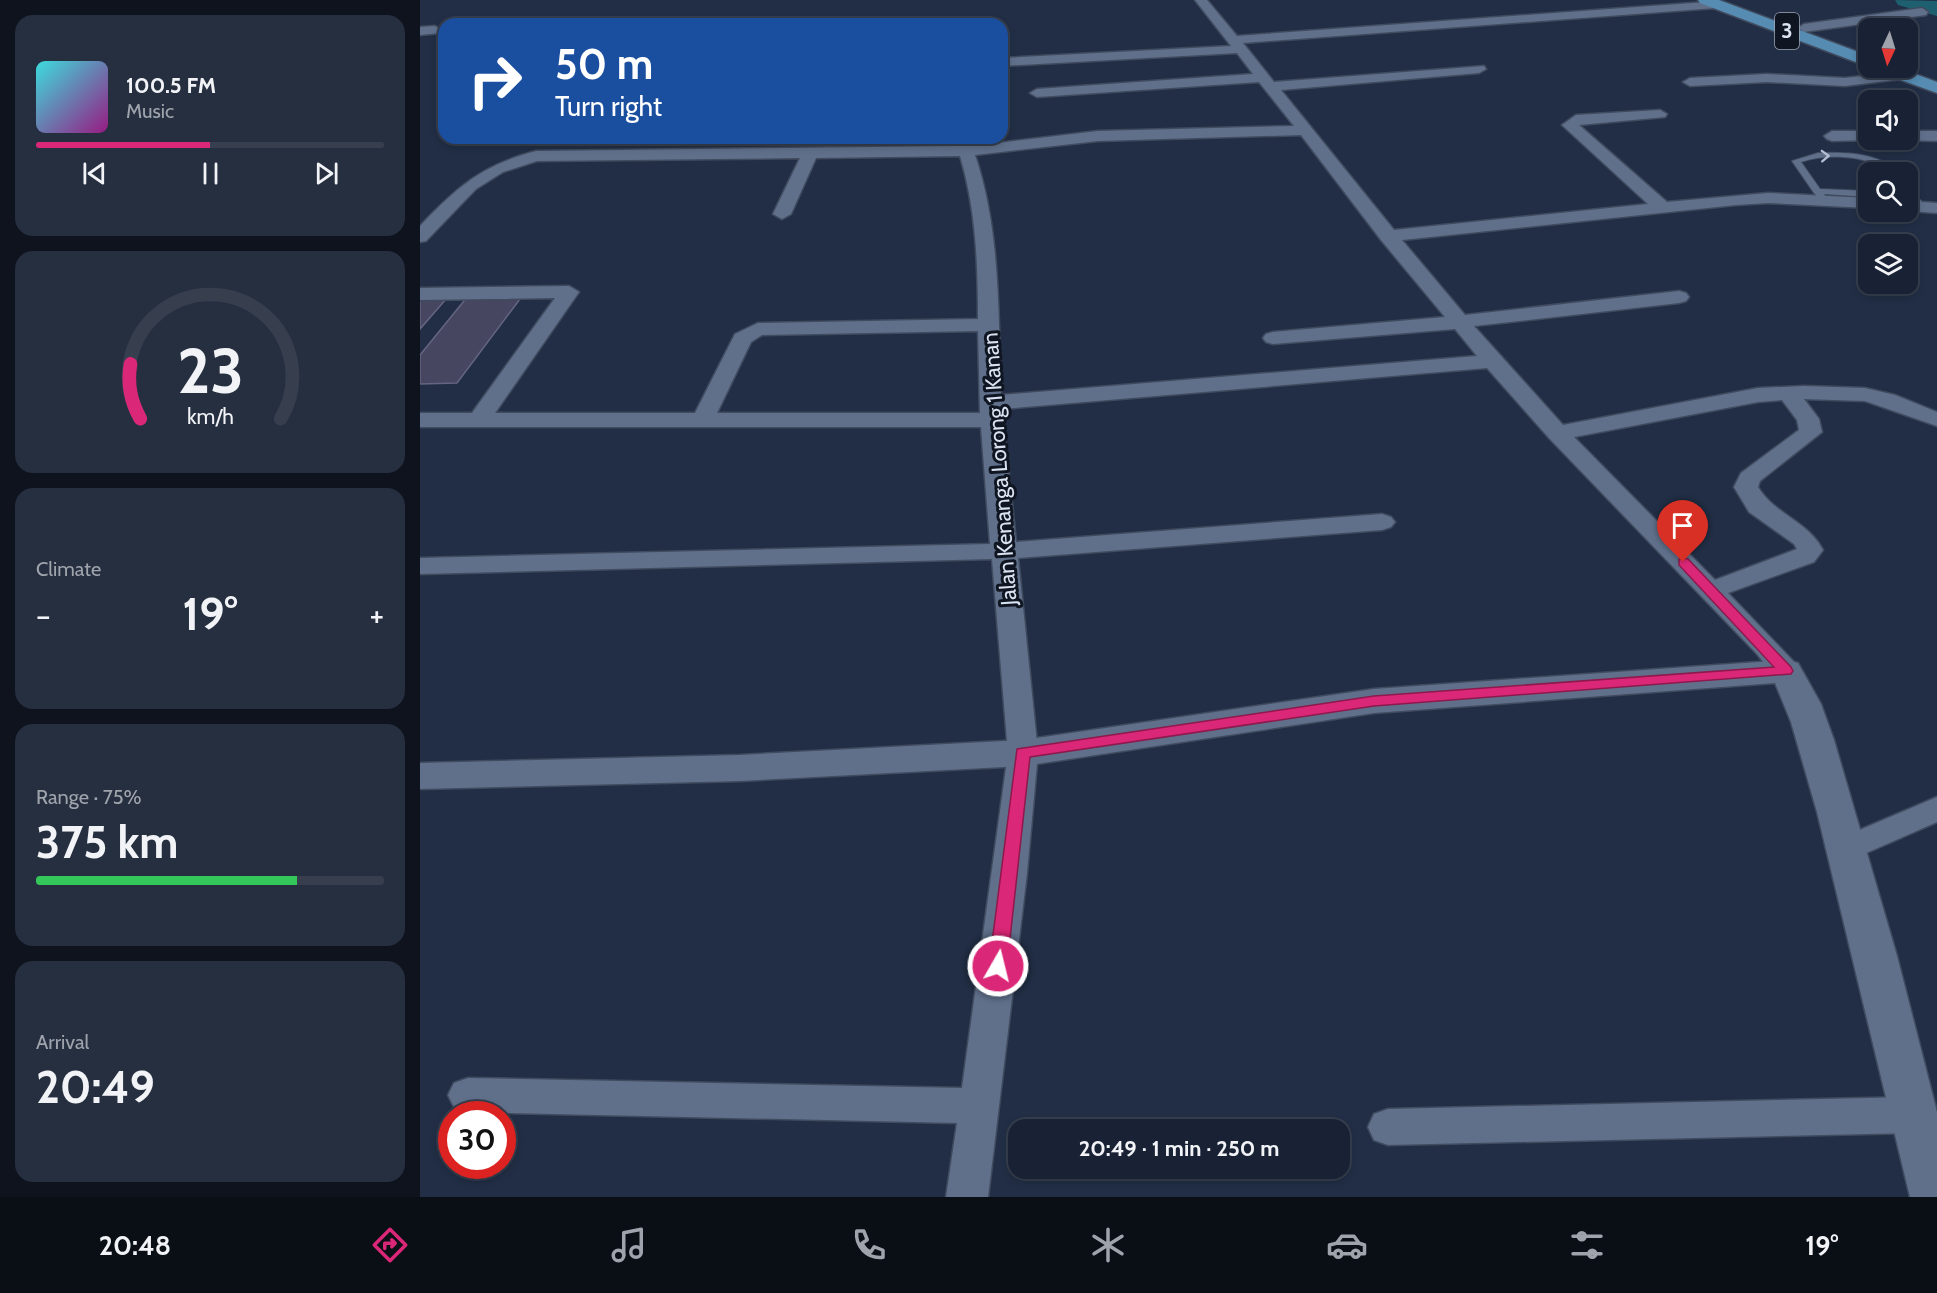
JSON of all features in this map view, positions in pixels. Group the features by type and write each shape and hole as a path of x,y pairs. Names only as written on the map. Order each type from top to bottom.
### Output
{"highway":[{"name":"3","path":"1717,1 1804,28 1858,48"},
{"name":"3","path":"1717,1 1858,58"},
{"path":"1918,74 1937,78"},
{"path":"1918,78 1937,88"}],"street":[{"path":"1201,0 1307,130 1387,236 1493,361 1557,433 1711,590 1786,671 1807,713 1848,849 1912,1115 1936,1197"},
{"path":"1008,62 1238,45 1717,1"},
{"path":"1892,2 1935,16"},
{"path":"1804,28 1922,12"},
{"path":"762,18 801,18"},
{"path":"420,31 435,30"},
{"path":"1037,93 1479,69"},
{"path":"1690,82 1767,78 1845,82 1867,78"},
{"path":"1660,114 1576,120 1570,125 1662,207"},
{"path":"1008,142 1098,136 1307,130"},
{"path":"1832,136 1858,136"},
{"path":"1918,136 1937,136"},
{"path":"420,237 471,184 515,155 811,152 965,145"},
{"name":"Jalan Kenanga Lorong 1 Kanan","path":"965,145 979,191 987,264 991,411 1023,753 1010,873 967,1197"},
{"path":"782,214 811,152"},
{"path":"1387,236 1757,198 1820,196 1858,201"},
{"path":"420,294 569,292 479,420"},
{"path":"1273,338 1460,322 1679,297"},
{"path":"703,419 742,338 758,329 989,325"},
{"path":"420,420 703,419 991,411 1493,361"},
{"path":"1557,433 1758,395 1789,393 1825,393 1879,398 1937,419"},
{"path":"1711,590 1805,556 1810,550 1805,540 1758,507 1746,487 1749,478 1811,432 1808,419 1789,393"},
{"path":"420,566 1004,551 1382,522"},
{"path":"420,776 740,768 1023,753 1374,701 1786,671"},
{"path":"1848,849 1937,809"},
{"path":"468,1095 979,1106"},
{"path":"1388,1127 1912,1115"}],"lane":[{"path":"1858,194 1820,196 1795,164 1796,161 1821,156 1850,156 1877,162"}],"building":[{"path":"523,295 457,383 420,384 420,355 468,296"},
{"path":"420,298 447,298 420,329"}],"waterway":[{"path":"1907,0 1937,9"}],"route":[{"path":"998,966 1023,753 1374,701 1786,671 1767,648 1683,562"}]}
